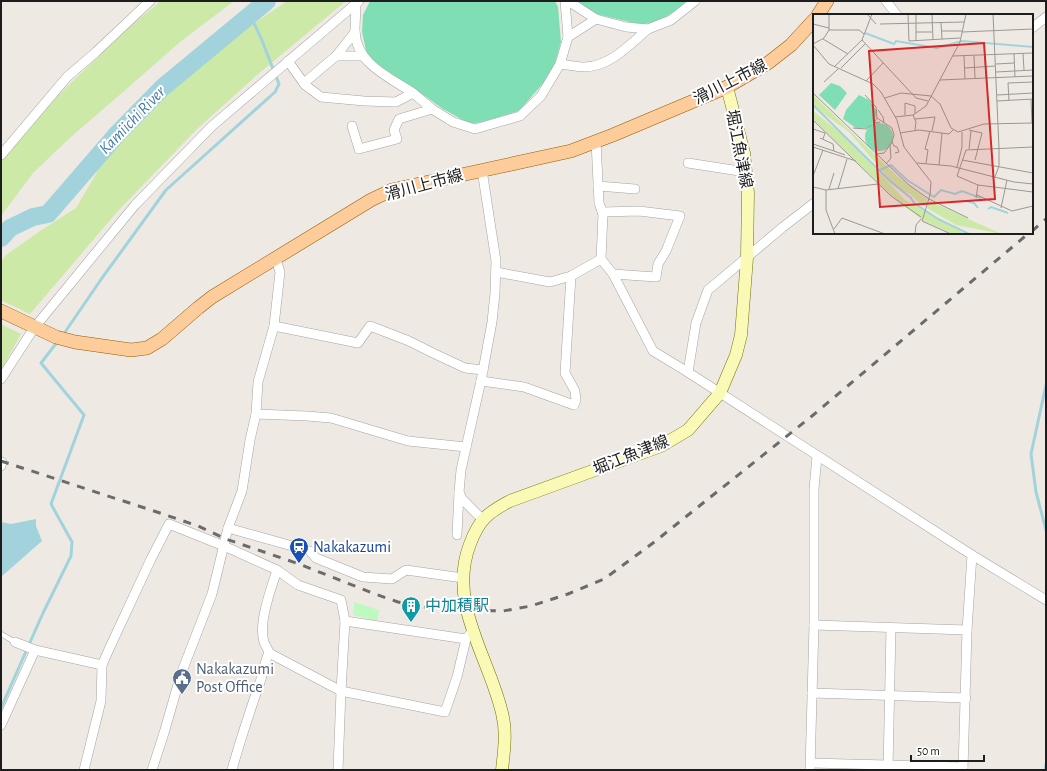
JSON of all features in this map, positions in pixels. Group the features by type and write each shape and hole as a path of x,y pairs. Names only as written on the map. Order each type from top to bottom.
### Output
{"main road":[{"path":"819,14 827,1"},
{"name":"滑川上市線","path":"1,312 56,337 75,342 131,350 147,348 162,340 212,297 371,200 392,190 570,151 596,142 727,87 768,63 791,45 813,21"},
{"name":"堀江魚津線","path":"502,770 505,732 502,713 495,689 469,634 463,578 465,557 473,536 483,520 493,510 510,502 661,446 688,430 720,393 736,355 741,335 746,258 748,193 744,153 727,87"}],"street":[{"path":"1,155 67,77 150,1"},
{"path":"358,2 355,32 359,50 372,67 413,93 432,109 453,122 475,129 520,116 542,96 560,64 568,37 565,1"},
{"path":"568,1 596,19 626,26 648,29"},
{"path":"560,64 585,67 600,64 615,57 648,29 671,20 695,1"},
{"path":"886,1 896,14"},
{"path":"1,379 34,328 135,205 212,126 358,2"},
{"path":"1033,27 1046,17"},
{"path":"568,37 596,19"},
{"path":"304,83 336,56 355,32"},
{"path":"336,56 363,56"},
{"path":"288,61 304,83 321,97 396,102 413,93"},
{"path":"352,126 359,149 397,139 394,130 399,118 432,109"},
{"path":"596,142 599,203 602,212 601,259 613,274 653,351 972,555 1046,600"},
{"path":"688,163 746,172"},
{"path":"457,535 459,492 466,447 481,381 492,322 496,272 482,170"},
{"path":"598,186 636,189"},
{"path":"688,372 696,323 708,290 813,204"},
{"path":"602,212 639,211 680,216 666,251 658,264 656,277 613,274"},
{"path":"152,770 181,674 212,594 228,528 242,490 256,414 258,382 274,326 280,272 276,259"},
{"path":"496,272 550,282 571,276 601,259"},
{"path":"481,381 524,387 574,405 576,400 575,392 565,373 571,276"},
{"path":"274,326 358,343 370,326 409,341 466,368 483,370"},
{"path":"256,414 331,418 408,441 466,447"},
{"path":"817,456 814,489 814,625 810,767 963,769 967,630 972,555"},
{"path":"459,492 462,499 483,520"},
{"path":"84,770 101,701 102,665 151,559 169,524 224,546 277,570 298,585 341,600 345,621 338,770"},
{"path":"228,528 310,551 316,558 363,577 392,579 406,570 463,578"},
{"path":"232,770 238,746 269,653 268,646 264,643 262,627 266,606 277,570"},
{"path":"269,653 341,691 445,712 469,634 345,621"},
{"path":"814,625 967,630"},
{"path":"888,767 891,628"},
{"path":"15,642 35,650 102,665"},
{"path":"1,725 35,650"},
{"path":"812,694 966,698"}],"lane":[{"path":"1,634 15,642"}],"green space":[{"path":"161,1 234,1 180,42 72,136 33,173 1,216 1,161 54,99 133,24"},
{"path":"287,1 346,1 257,75 197,129 117,212 30,314 1,300 1,262 6,255 76,208 96,174 122,120 202,63 237,35"},
{"path":"371,1 555,1 558,7 561,42 552,73 519,111 470,124 443,109 415,89 378,66 367,55 362,32 363,15"},
{"path":"575,1 687,1 657,23 638,24 596,14"},
{"path":"1,324 21,334 1,370"},
{"path":"354,602 379,610 377,621 353,615"}],"water":[{"path":"36,519 36,526 42,541 1,577 1,522 11,524"}],"waterway":[{"name":"Kamiichi River","path":"1,238 10,228 33,217 48,214 118,133 162,88 267,1"},
{"path":"63,335 102,278 166,190 275,92 279,84 261,38 250,15"},
{"path":"1,708 43,613 71,556 72,542 51,504 84,415 41,363 58,341"},
{"path":"1046,385 1031,454 1036,492 1046,530"},
{"path":"1045,770 1046,764"}],"railway":[{"path":"1033,230 1046,219"},
{"path":"1,461 198,526 226,539 299,564 398,602 450,610 503,611 531,606 568,594 604,579 653,543 812,416 1028,234"}],"place":[{"name":"Nakakazumi","path":"299,564"},
{"name":"中加積駅","path":"411,623"},
{"name":"Nakakazumi Post Office","path":"182,695"}]}
